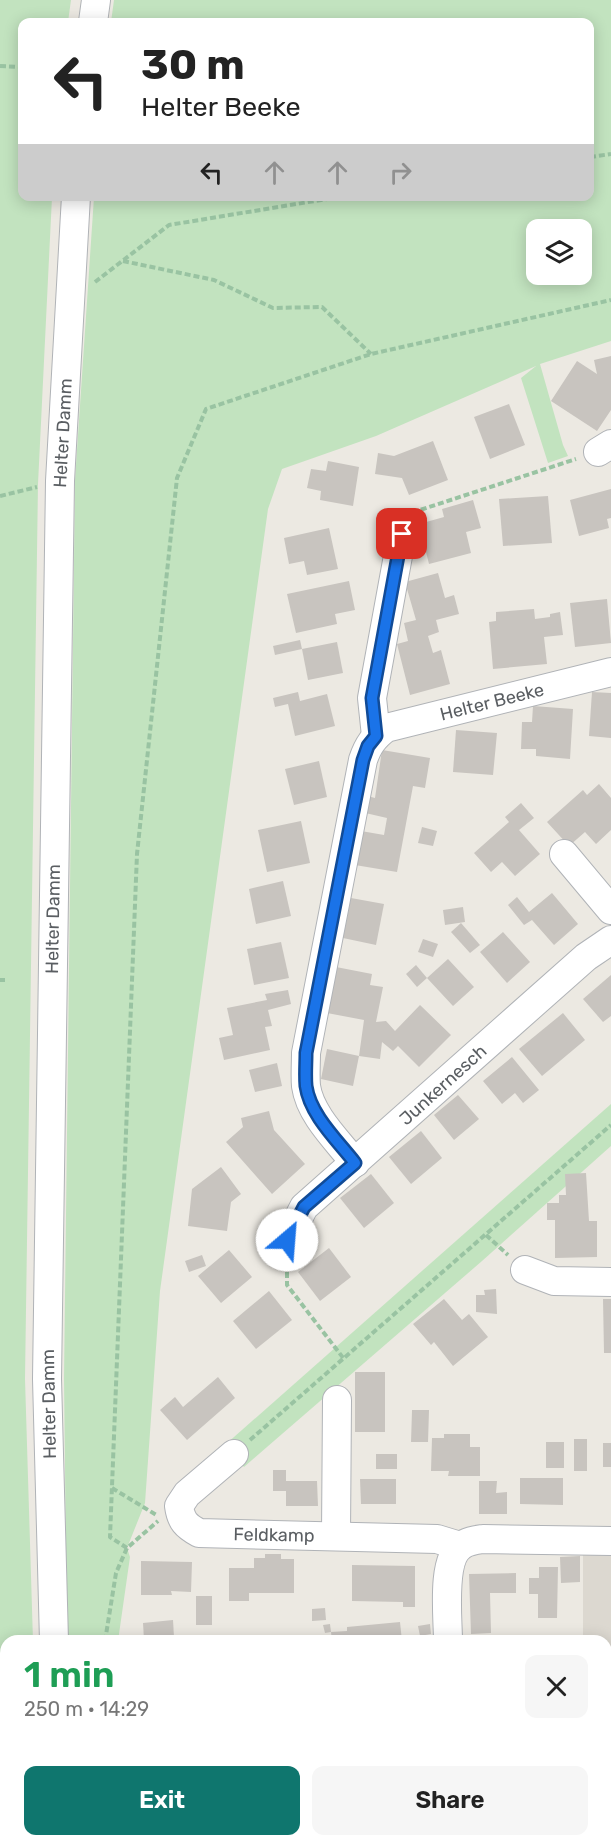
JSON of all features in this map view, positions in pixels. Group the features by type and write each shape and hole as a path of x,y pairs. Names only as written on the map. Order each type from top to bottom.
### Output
{"street":[{"path":"94,18 96,0"},
{"name":"Helter Damm","path":"54,1635 47,1379 60,481 76,201"},
{"path":"355,1163 310,1101 306,1087 306,1053 363,760 368,746 376,736 372,698 402,534"},
{"name":"Helter Beeke","path":"376,736 386,728 611,672"},
{"path":"564,854 611,910"},
{"name":"Junkernesch","path":"287,1240 304,1207 577,965 611,940"},
{"path":"525,1270 554,1281 611,1282"},
{"path":"336,1536 337,1400"},
{"name":"Feldkamp","path":"234,1454 187,1494 179,1506 181,1517 187,1527 199,1533 437,1539 460,1546 470,1541 483,1539 611,1541"},
{"path":"448,1635 448,1572 452,1557 460,1546"}],"path":[{"path":"0,66 18,67"},
{"path":"594,156 611,154"},
{"path":"71,301 169,225 315,201"},
{"path":"122,261 214,280 273,308 322,307 371,354"},
{"path":"127,1548 110,1537 137,854 177,478 206,409 371,354 611,300"},
{"path":"402,534 417,511 604,448"},
{"path":"0,496 60,481"},
{"path":"234,1454 611,1125"},
{"path":"486,1235 525,1270"},
{"path":"287,1240 287,1285 344,1359"},
{"path":"106,1635 116,1573 127,1548 161,1519 112,1488"}],"shaded area":[{"path":"611,1547 611,1635 583,1635 583,1548"}],"green space":[{"path":"0,0 71,0 69,18 18,18 18,201 52,201 38,484 25,1379 33,1635 0,1635"},
{"path":"114,0 611,0 611,341 540,364 568,456 548,463 521,378 536,366 376,436 282,469 268,509 160,1291 145,1503 127,1548 130,1557 119,1635 67,1635 64,1379 75,480 94,201 594,201 594,18 112,18"},
{"path":"611,1104 611,1146 244,1467 225,1445"}],"building":[{"path":"611,356 611,410 597,431 551,401 577,361 597,374 594,360"},
{"path":"509,404 525,445 490,459 474,417"},
{"path":"433,441 448,480 409,495 402,478 375,474 378,453 394,456"},
{"path":"328,461 359,467 353,506 320,500 321,491 307,488 311,469 326,471"},
{"path":"611,489 611,518 607,519 609,528 579,536 570,500"},
{"path":"548,496 552,543 503,546 499,499"},
{"path":"473,500 481,528 466,532 471,553 429,564 419,524 444,517 442,509"},
{"path":"329,528 338,569 307,575 304,561 289,564 284,538"},
{"path":"438,573 445,598 454,595 459,614 436,620 439,632 428,636 433,653 441,650 450,684 410,695 397,644 408,641 404,623 416,620 405,582"},
{"path":"349,581 355,610 335,614 337,624 296,633 287,594"},
{"path":"607,599 611,643 575,647 570,603"},
{"path":"534,609 535,619 550,617 550,614 560,612 563,635 544,637 547,664 493,669 489,622 496,621 496,612"},
{"path":"300,640 302,649 275,655 273,646"},
{"path":"337,642 343,673 308,680 302,649"},
{"path":"298,692 300,701 327,694 335,726 295,736 288,704 275,707 273,698"},
{"path":"592,692 611,693 611,738 589,736"},
{"path":"533,706 573,709 570,759 536,756 536,749 521,749 522,722 532,722"},
{"path":"456,730 497,733 493,775 453,772"},
{"path":"382,750 430,758 425,788 413,786 397,872 355,865 361,831 384,835 387,818 361,812 364,795 375,798"},
{"path":"319,761 327,797 294,805 285,769"},
{"path":"599,784 611,798 611,830 596,844 585,832 569,846 547,822 583,790 587,795"},
{"path":"521,803 534,818 519,830 540,854 515,876 502,862 491,872 474,853 509,822 505,817"},
{"path":"301,821 310,863 267,872 258,830"},
{"path":"422,827 437,831 433,846 418,843"},
{"path":"283,881 291,916 256,924 249,889"},
{"path":"552,893 578,924 554,945 532,920 524,925 508,905 517,897 529,912"},
{"path":"351,898 384,904 376,945 343,938"},
{"path":"463,907 465,922 445,925 443,910"},
{"path":"461,923 480,945 470,953 451,932"},
{"path":"503,932 530,962 507,983 480,952"},
{"path":"423,939 438,944 433,957 418,952"},
{"path":"281,942 289,978 254,985 247,949"},
{"path":"448,959 474,987 453,1006 427,978"},
{"path":"416,965 427,978 417,987 406,974"},
{"path":"336,967 372,974 370,985 383,987 376,1022 386,1021 395,1031 420,1005 451,1035 419,1067 398,1046 393,1051 382,1042 380,1059 359,1056 364,1020 327,1013"},
{"path":"611,975 611,1016 603,1022 583,999"},
{"path":"288,990 291,1004 268,1010 272,1026 265,1027 270,1050 224,1060 219,1038 233,1035 227,1008 267,1000 265,994"},
{"path":"563,1013 585,1040 542,1076 519,1049"},
{"path":"327,1049 359,1056 353,1086 321,1079"},
{"path":"512,1057 539,1090 523,1103 515,1093 502,1104 483,1081"},
{"path":"277,1063 282,1086 255,1092 249,1070"},
{"path":"458,1095 479,1119 454,1140 434,1115"},
{"path":"269,1111 274,1130 305,1164 272,1194 226,1142 243,1127 241,1118"},
{"path":"421,1131 442,1158 411,1184 389,1157"},
{"path":"221,1167 241,1194 231,1202 227,1231 188,1226 192,1189"},
{"path":"586,1173 589,1221 597,1221 597,1257 555,1258 555,1220 547,1220 547,1203 559,1203 559,1195 566,1195 565,1174"},
{"path":"371,1174 394,1203 364,1228 340,1198"},
{"path":"329,1248 351,1277 320,1301 298,1272"},
{"path":"229,1250 252,1277 221,1303 198,1276"},
{"path":"202,1255 206,1266 189,1272 185,1261"},
{"path":"496,1289 497,1314 476,1312 476,1295 485,1295 484,1290"},
{"path":"269,1291 292,1320 256,1349 233,1321"},
{"path":"444,1299 462,1320 469,1314 488,1337 453,1366 434,1342 431,1345 413,1324"},
{"path":"603,1299 611,1299 611,1353 604,1353"},
{"path":"355,1372 385,1372 385,1432 355,1432"},
{"path":"218,1377 235,1398 187,1440 160,1410 175,1397 183,1407"},
{"path":"412,1410 429,1410 428,1442 411,1442"},
{"path":"444,1434 470,1434 470,1447 480,1447 480,1476 448,1476 449,1471 431,1471 432,1438 444,1438"},
{"path":"574,1439 587,1439 587,1471 574,1471"},
{"path":"546,1442 564,1442 564,1468 546,1468"},
{"path":"603,1443 611,1443 611,1467 603,1467"},
{"path":"376,1454 397,1454 397,1469 376,1469"},
{"path":"273,1470 286,1470 286,1481 317,1481 318,1506 286,1506 286,1491 273,1491"},
{"path":"520,1478 563,1478 563,1505 520,1504"},
{"path":"360,1479 396,1479 396,1504 361,1504"},
{"path":"479,1481 497,1481 496,1493 507,1492 507,1514 479,1514"},
{"path":"265,1554 281,1554 281,1559 294,1559 294,1593 249,1593 249,1601 229,1601 229,1568 254,1568 254,1558 265,1558"},
{"path":"580,1556 580,1582 561,1583 560,1557"},
{"path":"141,1561 192,1562 191,1592 171,1591 172,1595 141,1595"},
{"path":"352,1565 415,1566 415,1607 403,1607 403,1602 352,1601"},
{"path":"539,1567 558,1567 557,1618 538,1618 538,1594 529,1594 529,1578 539,1578"},
{"path":"516,1573 516,1593 490,1593 491,1633 471,1634 469,1574"},
{"path":"196,1596 212,1596 212,1625 196,1625"},
{"path":"325,1608 326,1620 312,1621 312,1609"},
{"path":"173,1620 174,1635 144,1635 143,1623"},
{"path":"400,1622 401,1635 331,1635 331,1632 347,1631 347,1627"},
{"path":"330,1624 331,1632 325,1633 323,1625"},
{"path":"430,1624 431,1634 420,1635 418,1626"}],"route":[{"path":"287,1240 304,1207 355,1163 310,1101 306,1087 306,1053 363,760 368,746 376,736 372,698 402,534"}]}
